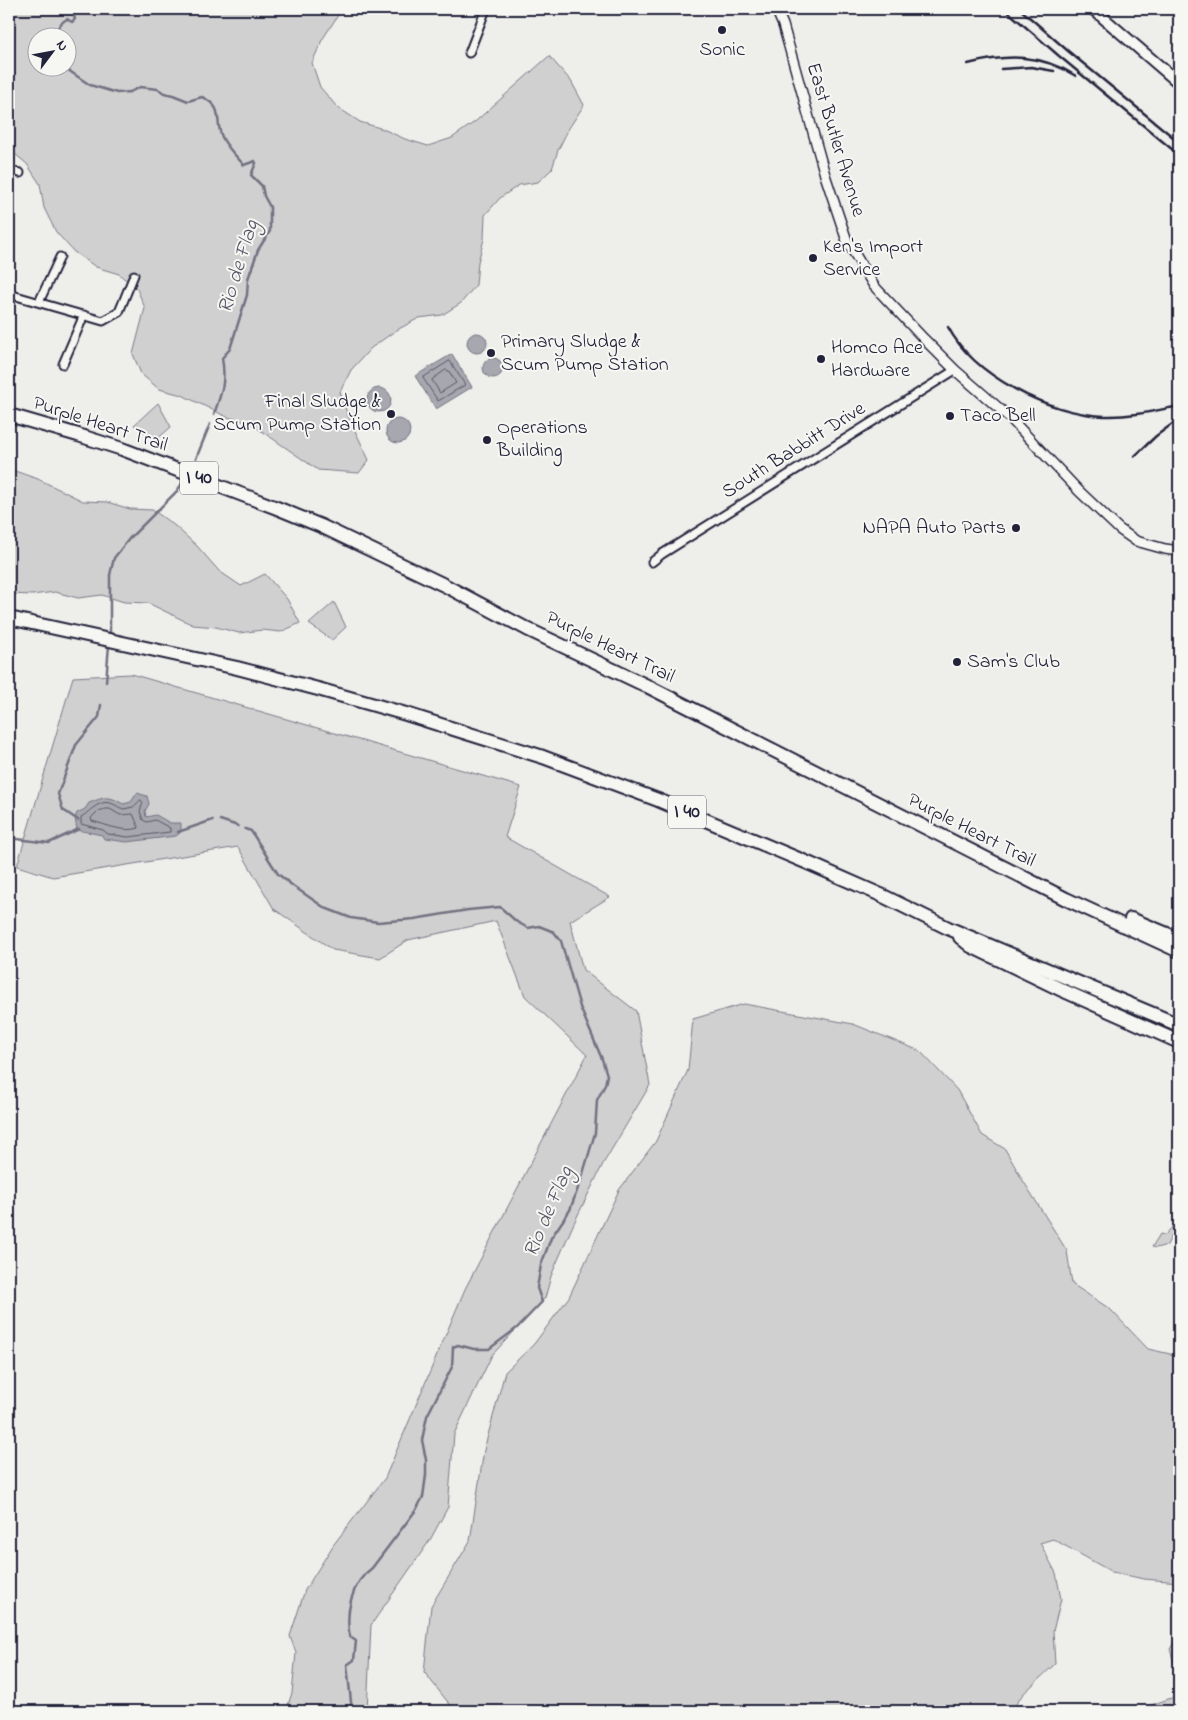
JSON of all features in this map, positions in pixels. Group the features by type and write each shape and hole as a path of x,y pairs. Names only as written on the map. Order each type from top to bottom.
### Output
{"highway":[{"name":"Purple Heart Trail","path":"9,415 78,434 122,449 329,530 444,585 766,746 1066,900 1179,951"},
{"name":"I 40","path":"9,618 52,629 176,654 318,689 406,714 590,774 818,867 948,928 1179,1025"},
{"path":"896,814 916,819 1095,904 1179,939"},
{"path":"948,928 971,946 1062,990 1179,1042"}],"main road":[{"name":"East Butler Avenue","path":"776,9 783,25 825,175 848,241 874,286 955,370 1009,417 1078,491 1119,529 1136,540 1165,549 1179,551"},
{"path":"1093,9 1179,83"}],"street":[{"path":"469,53 486,9"},
{"path":"9,171 20,172"},
{"path":"39,302 60,257"},
{"path":"9,305 11,294 104,321 119,312 134,275"},
{"path":"62,364 84,315"},
{"name":"South Babbitt Drive","path":"652,562 955,370"}],"shaded area":[{"path":"9,9 342,9 322,40 312,63 320,87 337,107 360,122 428,146 452,138 476,121 549,56 571,81 584,105 558,150 552,169 538,182 519,185 500,198 485,215 484,239 478,262 476,285 461,303 442,315 419,318 395,331 371,348 351,370 340,392 348,416 369,460 359,473 318,470 250,423 227,417 182,395 159,389 141,374 133,354 145,308 137,289 119,274 96,267 74,252 56,232 44,208 40,184 27,164 9,149"},
{"path":"158,403 171,427 156,440 134,425"},
{"path":"9,469 38,479 83,501 107,502 130,509 153,510 175,526 197,546 219,571 241,586 265,574 287,599 300,623 281,632 262,630 239,633 216,627 193,625 148,603 124,602 102,595 78,598 55,592 32,595 9,594"},
{"path":"334,602 346,627 332,640 309,624"},
{"path":"131,674 521,787 505,837 610,897 570,921 583,970 636,1011 650,1085 603,1164 573,1225 551,1276 545,1298 492,1355 454,1434 448,1507 430,1540 371,1625 367,1711 286,1711 292,1693 296,1653 290,1636 305,1590 334,1544 385,1478 465,1289 587,1055 525,996 496,921 408,940 380,958 333,950 274,909 238,847 53,877 17,866 73,677"},
{"path":"744,1004 853,1024 920,1051 957,1090 982,1135 1005,1149 1067,1251 1072,1284 1110,1309 1148,1349 1179,1356 1179,1582 1144,1579 1112,1572 1053,1539 1040,1543 1056,1573 1061,1599 1053,1631 1055,1664 1023,1694 1011,1711 455,1711 424,1672 431,1606 470,1541 484,1450 505,1372 534,1344 569,1297 619,1190 656,1141 688,1070 693,1019"},
{"path":"1179,1224 1179,1229 1173,1233 1167,1245 1156,1248 1152,1247 1160,1234 1165,1235 1173,1226"},
{"path":"1179,1634 1179,1711 1134,1711 1177,1696 1175,1667 1170,1649"}],"water":[{"path":"477,333 484,336 487,343 484,350 477,353 470,350 467,343 470,336"},
{"path":"452,354 472,387 436,409 415,376"},
{"path":"493,358 500,361 503,368 500,375 493,378 486,375 483,368 486,361"},
{"path":"379,388 388,391 391,400 388,409 379,412 370,409 367,400 370,391"},
{"path":"398,419 403,420 409,426 409,436 403,442 398,443 393,442 387,436 386,431 387,426 393,420"},
{"path":"137,793 147,796 149,804 145,811 146,817 156,815 170,823 181,823 181,832 176,836 127,842 104,839 102,835 77,830 75,818 77,813 85,809 89,803 106,798 114,799 123,804 131,802"}],"waterway":[{"name":"Rio de Flag","path":"58,28 67,19 72,22 75,19 73,13 67,9"},
{"name":"Rio de Flag","path":"78,77 90,85 117,93 130,92 140,87 158,89 188,101 202,97 214,105 218,114 222,137 229,148 244,165 255,161 256,163 251,175 262,186 264,196 270,207 270,231 258,250 248,279 247,295 230,349 222,358 223,386 214,414"},
{"name":"Rio de Flag","path":"191,471 210,424"},
{"name":"Rio de Flag","path":"110,637 110,575 114,558 129,539 177,491 186,478"},
{"name":"Rio de Flag","path":"106,682 109,645"},
{"name":"Rio de Flag","path":"78,820 63,810 58,794 76,745 99,717 101,705"},
{"name":"Rio de Flag","path":"178,832 213,820"},
{"name":"Rio de Flag","path":"220,820 238,826"},
{"path":"9,838 49,843 79,829"},
{"name":"Rio de Flag","path":"245,829 251,831 278,874 325,908 351,918 378,922 500,907 517,922 528,928 539,926 554,932 561,941 580,1007 607,1075 605,1085 597,1100 595,1133 582,1177 570,1210 551,1238 541,1265 537,1288 542,1302 517,1328 489,1349 474,1349 458,1345 453,1347 452,1367 427,1416 422,1440 426,1460 423,1497 416,1510 354,1590 348,1618 350,1637 356,1641 354,1660 347,1665 352,1711"}],"railway":[{"path":"1005,9 1179,155"},
{"path":"1020,9 1179,142"},
{"path":"968,64 997,59 1024,58 1050,63 1076,76"},
{"path":"1001,69 1031,67 1054,71"},
{"path":"948,327 960,345 994,376 1037,400 1060,408 1083,414 1123,416 1179,406"},
{"path":"1135,456 1156,436 1179,419"}],"place":[{"name":"Sonic","path":"722,30"},
{"name":"Ken's Import Service","path":"813,258"},
{"name":"Primary Sludge & Scum Pump Station","path":"491,353"},
{"name":"Homco Ace Hardware","path":"821,359"},
{"name":"Final Sludge & Scum Pump Station","path":"391,414"},
{"name":"Taco Bell","path":"950,416"},
{"name":"Operations Building","path":"487,440"},
{"name":"NAPA Auto Parts","path":"1016,528"},
{"name":"Sam's Club","path":"957,662"}]}
